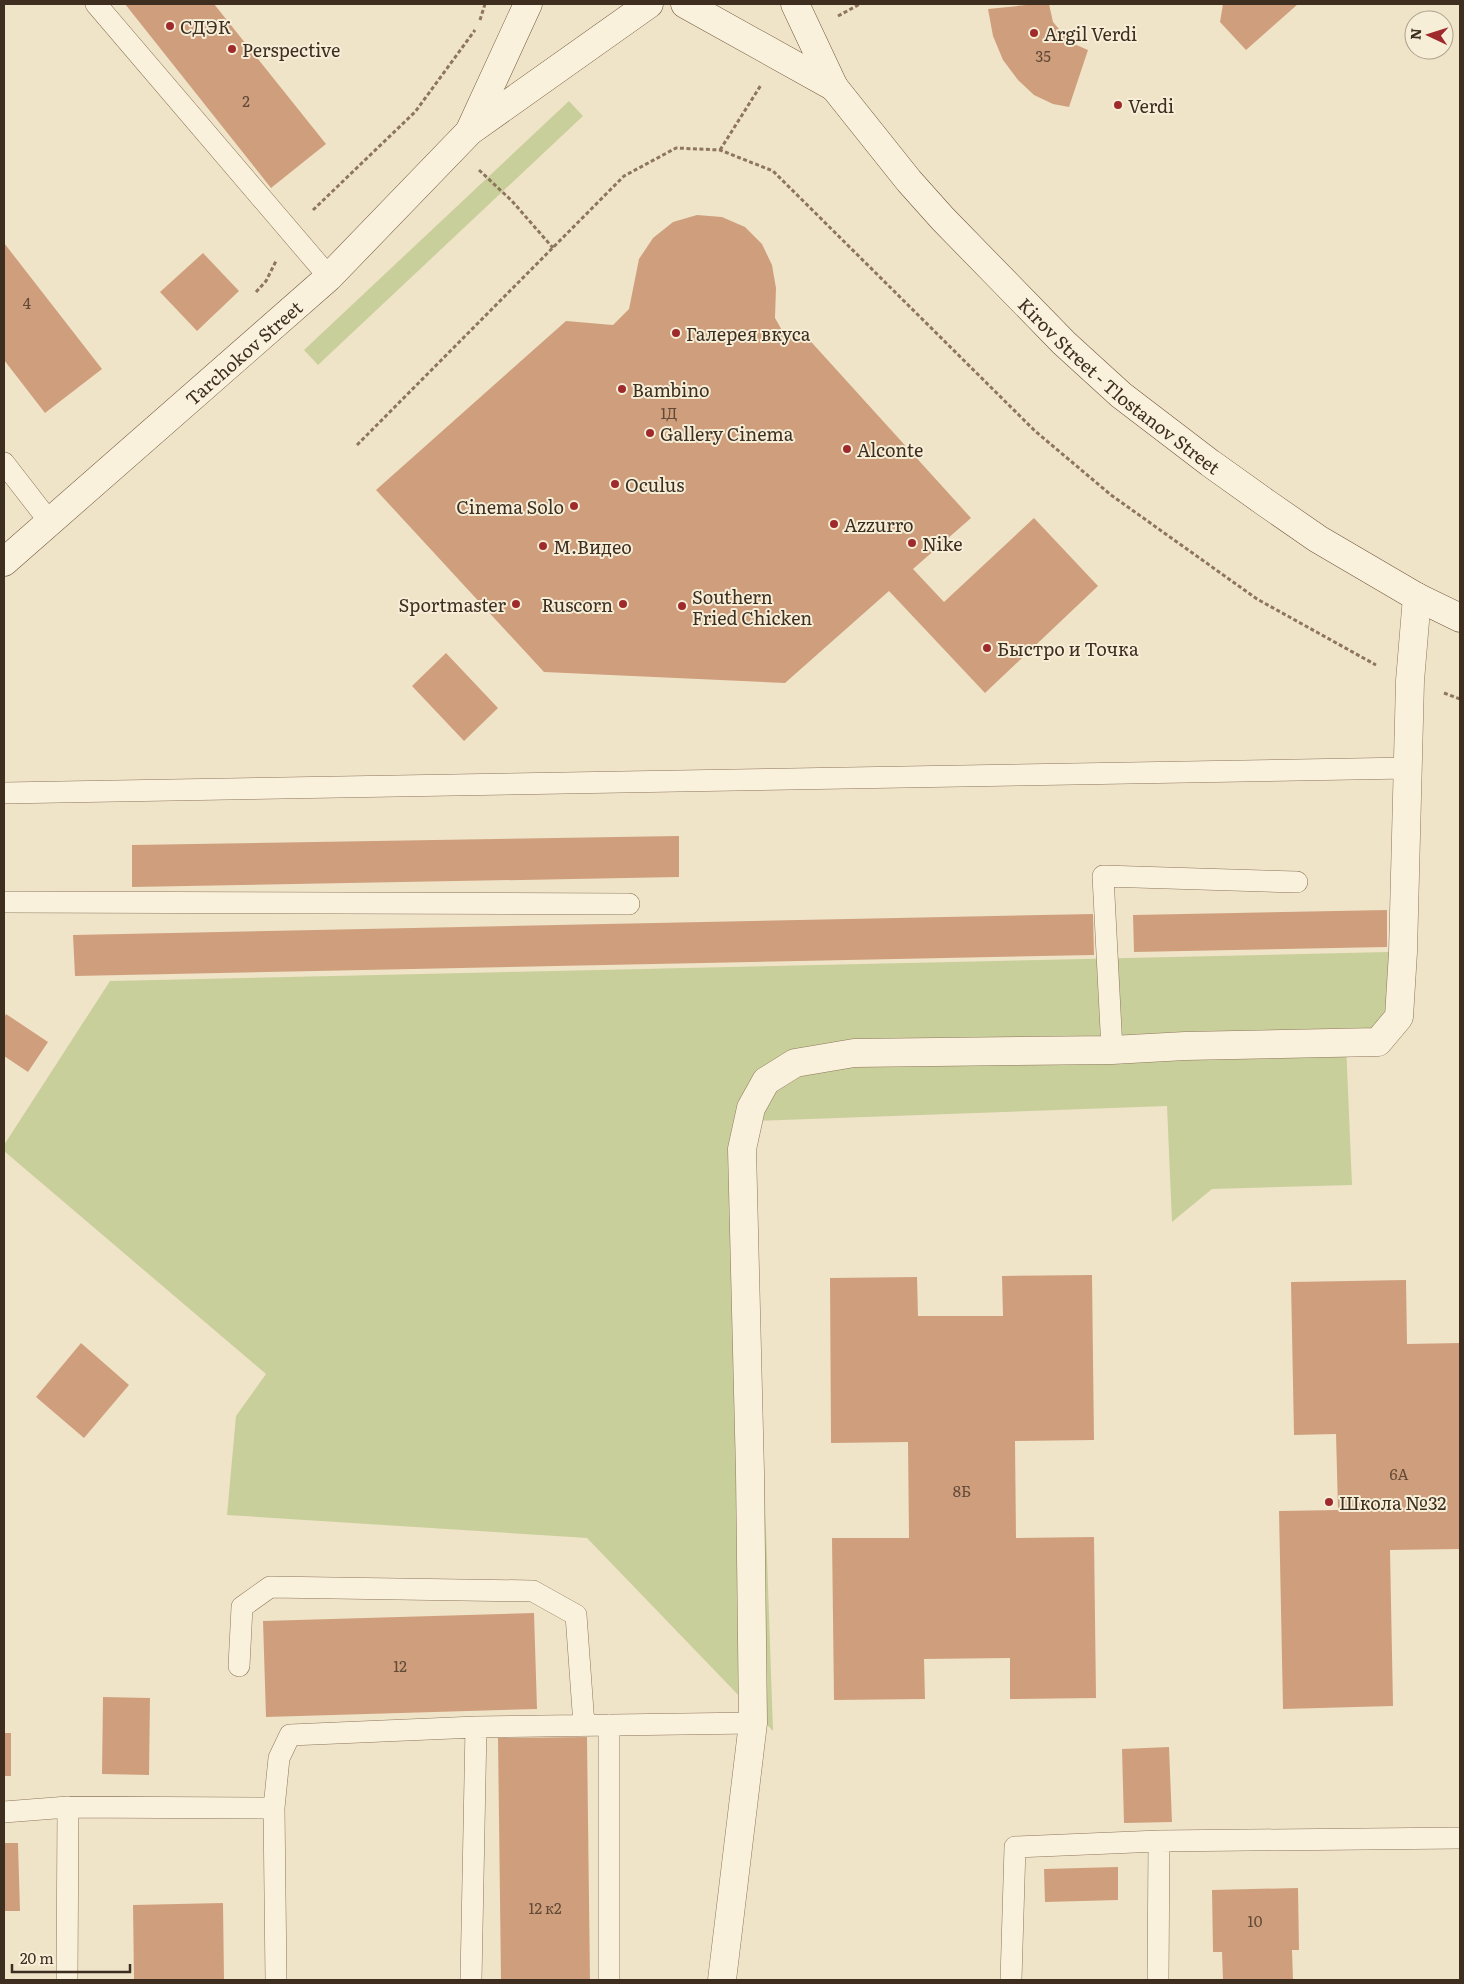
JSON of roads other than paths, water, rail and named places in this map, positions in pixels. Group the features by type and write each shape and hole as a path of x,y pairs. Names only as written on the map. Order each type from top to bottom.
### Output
{"main road":[{"path":"470,131 528,4"},
{"path":"470,131 649,4"},
{"path":"685,4 834,87"},
{"path":"795,4 834,87"},
{"name":"Kirov Street - Tlostanov Street","path":"834,87 909,181 943,219 1064,343 1121,395 1210,463 1318,539 1417,597 1460,618"},
{"name":"Tarchokov Street","path":"4,562 329,277 470,131"},
{"path":"722,1980 753,1723 750,1472 742,1149 751,1108 766,1081 795,1063 854,1053 1112,1050 1185,1046 1378,1042 1399,1017 1403,952 1410,681 1417,597"}],"lane":[{"path":"96,4 329,277"},
{"path":"4,463 49,521"},
{"path":"4,793 1408,768"},
{"path":"1112,1050 1103,876 1297,882"},
{"path":"4,902 629,904"},
{"path":"239,1666 242,1607 270,1587 533,1591 576,1615 584,1725"},
{"path":"276,1980 274,1808 279,1758 290,1735 476,1727 753,1723"},
{"path":"608,1725 610,1980"},
{"path":"471,1980 476,1727"},
{"path":"4,1812 68,1807 274,1808"},
{"path":"67,1980 68,1807"},
{"path":"1011,1980 1015,1847 1159,1841 1460,1838"},
{"path":"1158,1980 1159,1841"}],"place":[{"name":"СДЭК","path":"170,26"},
{"name":"Argil Verdi","path":"1034,33"},
{"name":"Perspective","path":"232,49"},
{"name":"Verdi","path":"1118,105"},
{"name":"Галерея вкуса","path":"676,333"},
{"name":"Bambino","path":"622,389"},
{"name":"Gallery Cinema","path":"650,433"},
{"name":"Alconte","path":"847,449"},
{"name":"Oculus","path":"615,484"},
{"name":"Cinema Solo","path":"574,506"},
{"name":"Azzurro","path":"834,524"},
{"name":"Nike","path":"912,543"},
{"name":"М.Видео","path":"543,546"},
{"name":"Sportmaster","path":"516,604"},
{"name":"Ruscorn","path":"623,604"},
{"name":"Southern Fried Chicken","path":"682,606"},
{"name":"Быстро и Точка","path":"987,648"},
{"name":"Школа №32","path":"1329,1502"}]}
